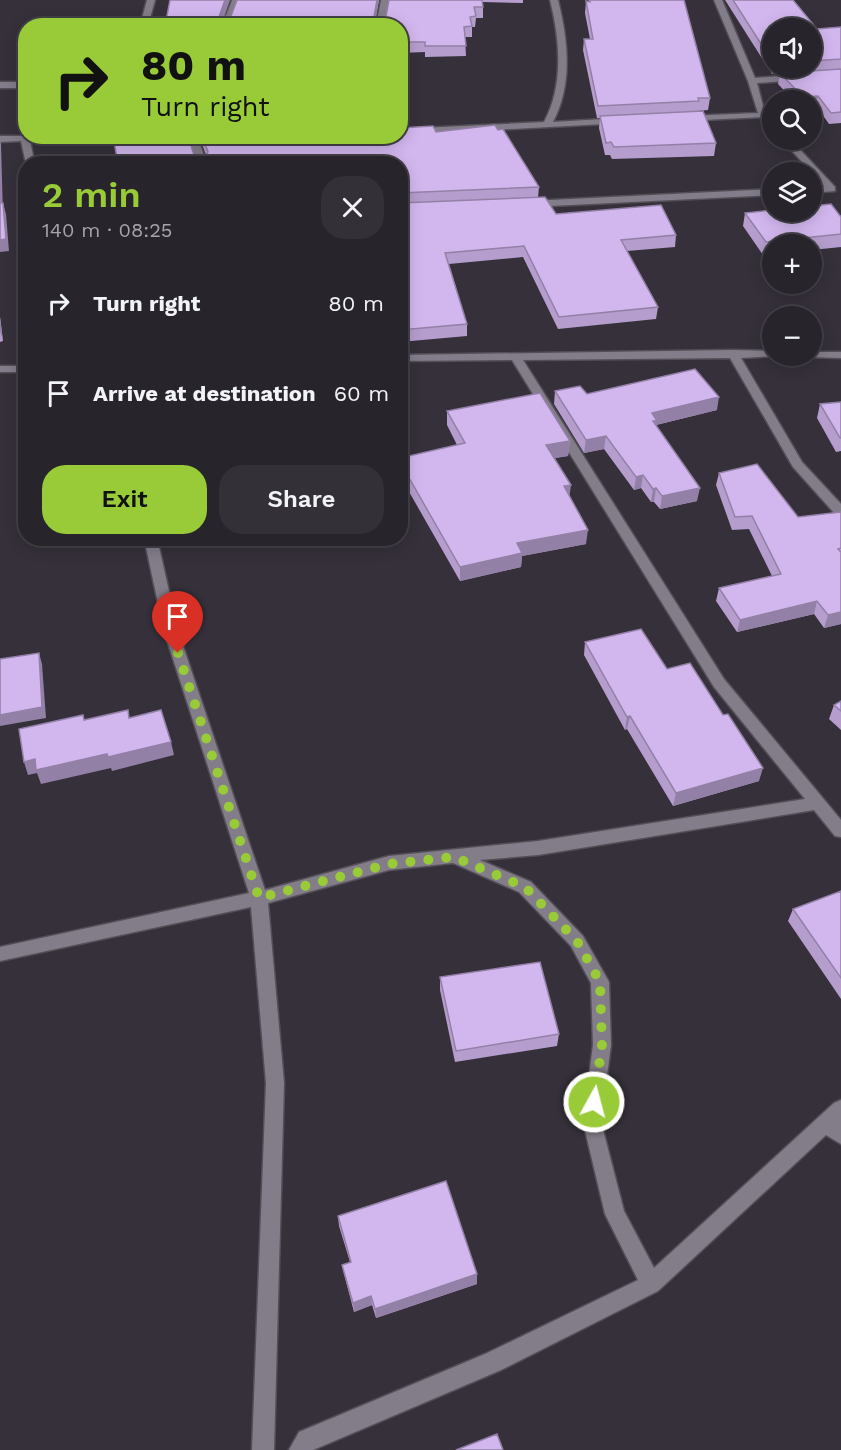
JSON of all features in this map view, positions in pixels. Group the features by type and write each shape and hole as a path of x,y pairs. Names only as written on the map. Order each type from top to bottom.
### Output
{"street":[{"path":"146,18 151,0"},
{"path":"229,18 236,0"},
{"path":"381,18 384,0"},
{"path":"547,124 559,101 563,74 561,23 554,0"},
{"path":"718,0 752,81 762,112"},
{"path":"752,81 841,74"},
{"path":"0,85 18,85"},
{"path":"671,120 762,115"},
{"path":"408,132 628,121"},
{"path":"0,139 18,139"},
{"path":"795,150 841,199"},
{"path":"822,190 832,189"},
{"path":"517,205 762,193"},
{"path":"733,353 797,464 841,512"},
{"path":"408,358 762,354"},
{"path":"822,355 841,355"},
{"path":"515,356 719,683 841,831"},
{"path":"0,369 18,369"},
{"path":"152,546 171,631 259,898 274,1083 263,1450"},
{"path":"0,954 259,898 389,864 538,848 818,803"},
{"path":"454,857 525,887 577,941 600,982 602,1045 592,1122 615,1214 651,1284"},
{"path":"300,1450 308,1440 494,1362 651,1284 833,1129 841,1109"}],"building":[{"path":"170,0 225,0 219,17 231,16 237,0 377,0 374,17 386,16 389,0 482,0 483,7 474,7 476,16 470,17 472,26 464,27 466,46 425,46 425,42 408,42 408,18 167,18"},
{"path":"589,0 684,0 710,98 698,98 699,101 598,106 584,39 593,39 586,1 590,2"},
{"path":"733,0 793,0 808,18 762,18 762,45"},
{"path":"841,27 841,59 822,60 822,29"},
{"path":"841,69 841,112 831,113 822,101 822,90 796,90 785,78 822,78 822,70"},
{"path":"703,111 716,143 614,147 611,142 606,143 600,116"},
{"path":"495,125 498,130 503,129 539,187 408,193 408,156 117,156 114,144 191,144 194,155 206,155 208,152 205,144 408,144 408,128 433,126 436,132"},
{"path":"545,197 556,214 661,205 676,235 621,240 658,307 559,317 524,246 445,253 467,324 408,329 408,203"},
{"path":"0,203 3,203 6,239 0,240"},
{"path":"831,204 841,217 841,234 822,236 822,234 762,234 762,236 745,213 762,211 762,222 822,222 822,205"},
{"path":"695,369 719,397 652,413 657,421 653,421 700,488 662,496 656,488 653,489 643,475 636,477 606,436 586,440 555,391 580,386 587,394"},
{"path":"540,393 570,441 546,445 571,485 564,486 588,530 517,543 522,553 460,567 408,476 408,456 465,443 447,411"},
{"path":"841,402 841,438 840,438 820,404"},
{"path":"757,464 798,517 841,512 841,548 838,549 841,552 841,612 828,615 817,601 740,620 719,588 781,574 752,516 735,517 719,473"},
{"path":"641,629 667,669 690,663 723,715 728,714 763,768 676,793 630,716 627,717 585,642"},
{"path":"39,653 42,707 0,715 0,659"},
{"path":"841,701 841,711 834,705"},
{"path":"128,710 129,718 161,710 171,742 108,757 107,754 36,770 35,759 24,762 19,729 83,715 84,720"},
{"path":"841,891 841,978 793,909"},
{"path":"540,962 559,1034 456,1051 440,977"},
{"path":"446,1181 477,1274 375,1309 371,1296 353,1303 342,1265 351,1262 338,1216"},
{"path":"497,1434 503,1450 456,1450"}],"route":[{"path":"178,653 259,898 389,864 454,857 525,887 577,941 600,982 602,1045 594,1102"}]}
